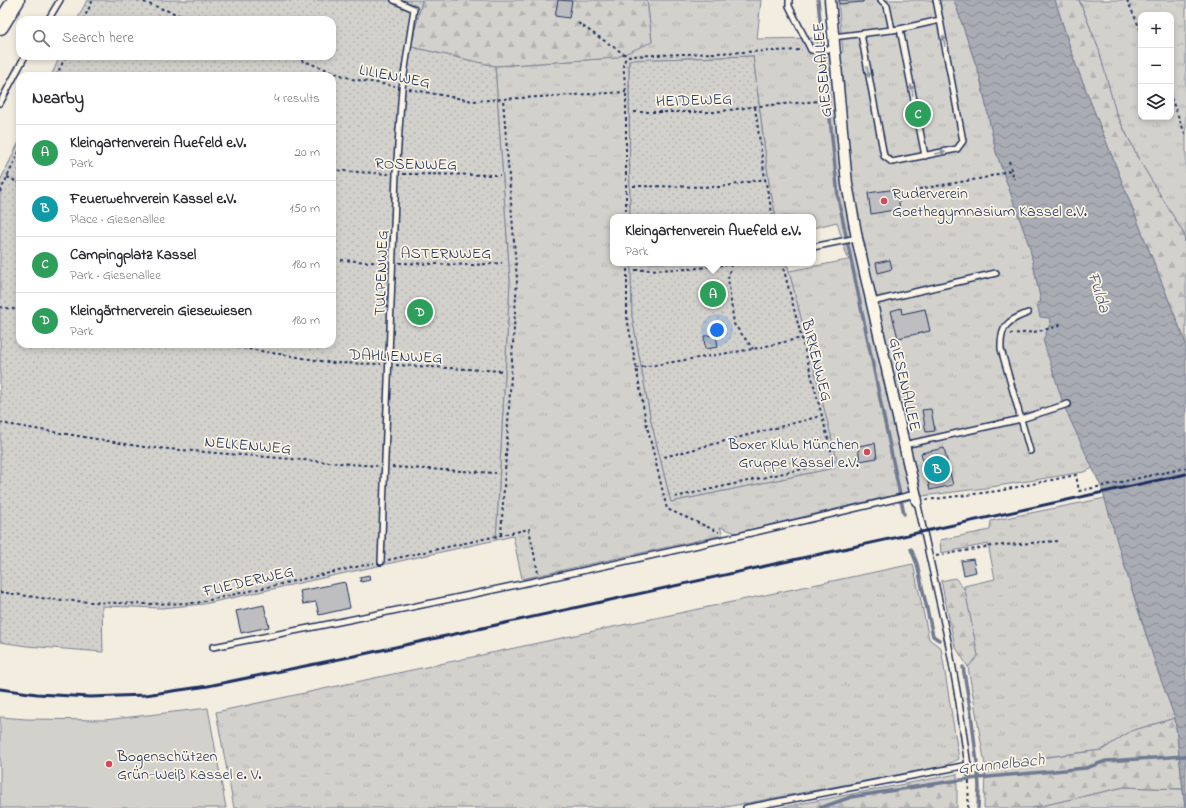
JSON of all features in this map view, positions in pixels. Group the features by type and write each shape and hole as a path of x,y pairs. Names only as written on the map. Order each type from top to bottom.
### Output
{"main road":[{"path":"0,26 16,0"}],"street":[{"name":"GIESENALLEE","path":"830,0 833,38 831,49 854,239 872,302 904,445 913,497"}],"lane":[{"path":"50,16 60,0"},
{"name":"TULPENWEG","path":"381,562 394,263 396,174 402,88 414,9 394,0"},
{"path":"789,0 789,6 812,50 831,49"},
{"path":"882,0 887,6 892,30"},
{"path":"861,34 884,156 892,162 957,149 963,141 936,0"},
{"path":"833,38 900,29 940,20"},
{"path":"900,29 925,156"},
{"path":"17,72 24,60"},
{"path":"0,103 16,74"},
{"path":"816,246 854,239"},
{"path":"872,302 996,273"},
{"path":"1028,313 1012,321 1002,331 1001,349 1030,451"},
{"path":"904,445 1021,419 1068,404"},
{"path":"213,647 722,541 897,498 913,497"},
{"name":"GIESENALLEE","path":"913,497 929,557 948,641 968,773"},
{"path":"746,808 968,765"}],"path":[{"path":"85,16 93,0"},
{"path":"138,0 182,16"},
{"path":"1127,0 1138,24"},
{"path":"578,23 626,56 812,50"},
{"path":"626,56 623,64 626,92 626,214"},
{"path":"58,72 64,60"},
{"name":"LILIENWEG","path":"301,60 333,72"},
{"name":"LILIENWEG","path":"336,73 352,79 472,100 626,92"},
{"path":"501,535 517,280 503,99"},
{"name":"HEIDEWEG","path":"634,112 714,112 825,101"},
{"path":"1174,106 1186,136"},
{"path":"755,107 765,179 772,214"},
{"path":"0,192 16,158"},
{"path":"1008,161 1014,179"},
{"name":"ROSENWEG","path":"336,169 343,171 396,174 500,175"},
{"path":"919,189 984,178 1011,170"},
{"path":"7,176 16,181"},
{"path":"634,186 721,187 765,179"},
{"name":"ASTERNWEG","path":"341,260 473,265 502,263"},
{"path":"627,266 627,316 646,422 667,509 719,531 722,541"},
{"path":"635,270 691,269 716,266"},
{"path":"732,266 728,280 734,324 753,349"},
{"name":"BIRKENWEG","path":"675,497 834,462 783,266"},
{"path":"0,307 16,309"},
{"path":"1001,335 1060,328 1059,323"},
{"path":"636,368 753,349 802,338"},
{"name":"DAHLIENWEG","path":"243,348 333,363 389,364 502,370"},
{"path":"664,457 821,416"},
{"name":"NELKENWEG","path":"0,423 144,447 385,467 496,473"},
{"path":"913,497 998,491 1076,475 1079,491 1186,468"},
{"name":"FLIEDERWEG","path":"0,592 48,599 89,602 145,604 196,603 529,529 540,579"},
{"path":"929,557 992,546 1057,541"},
{"path":"968,808 969,782"}],"green space":[{"path":"87,0 422,0 411,47 495,66 510,281 496,540 204,604 162,608 102,606 103,652 27,646 0,642 0,181 16,148 16,348 336,348 336,72 53,72 58,60 336,60 336,16 79,16"},
{"path":"422,0 647,0 652,42 615,58 495,66 411,47"},
{"path":"647,0 761,0 757,39 817,38 819,54 843,52 838,0 954,0 980,77 996,152 1030,248 1041,302 1037,303 1051,322 1044,340 1064,406 1093,468 1084,472 985,488 923,496 899,503 898,494 736,533 720,527 723,535 522,579 513,536 496,540 510,281 495,66 615,58 652,41","holes":["753,56 769,184 775,214 816,214 816,227 837,222 848,260 789,271 838,467 671,502 651,421 632,316 631,266 610,266 610,214 630,214 629,60"]},
{"path":"1055,0 1079,0 1099,50 1116,113 1139,160 1184,234 1186,254 1186,344 1074,60"},
{"path":"1079,0 1186,0 1186,254 1184,234 1139,160 1115,110 1098,47"},
{"path":"753,56 769,184 775,214 630,214 629,60"},
{"path":"631,266 788,266 839,467 671,502 651,421 632,316"},
{"path":"1105,498 1138,609 1175,718 1131,731 1102,750 985,765 968,667 978,656 964,586 995,579 988,544 941,553 940,540 990,530 991,521"},
{"path":"913,564 929,639 941,648 959,759 944,766 721,808 234,808 216,712"},
{"path":"955,578 965,590 978,656 968,667 955,646 941,581"},
{"name":"Bogenschützen Grün-Weiß Kassel e. V.","path":"208,708 226,808 0,808 0,717 26,719 105,720"},
{"path":"1175,718 1183,789 1124,787 1032,808 984,808 985,765 1102,750 1131,731"},
{"path":"957,774 957,808 778,808"},
{"path":"1124,787 1183,789 1185,808 1032,808"}],"water":[{"name":"Fulda","path":"954,0 1055,0 1074,60 1186,344 1186,808 1175,718 1157,669 1102,489 1064,406 1043,340 1051,322 1049,318 1040,317 1037,303 1041,302 1030,248 996,152 980,77"}],"building":[{"path":"558,0 572,1 569,18 555,16"},
{"path":"839,0 863,0 863,2 839,4"},
{"name":"Ruderverein Goethegymnasium Kassel e.V.","path":"897,189 900,209 871,214 868,193"},
{"path":"890,260 892,269 878,273 876,263"},
{"path":"901,308 902,314 925,309 930,331 898,338 891,311"},
{"path":"716,335 718,347 705,349 704,336"},
{"path":"931,409 935,431 926,432 922,410"},
{"name":"Boxer Klub München Gruppe Kassel e.V.","path":"875,443 877,458 860,461 858,446"},
{"path":"944,448 953,485 930,490 921,453"},
{"path":"973,559 976,572 964,575 961,561"},
{"path":"369,575 370,580 361,582 360,577"},
{"path":"345,582 350,608 319,615 316,602 303,604 300,591"},
{"path":"264,605 269,627 241,633 236,611"}],"waterway":[{"path":"818,0 838,197 904,514"},
{"path":"911,549 917,564 933,636 939,640"},
{"path":"963,667 971,713 977,763"},
{"name":"Grunnelbach","path":"820,808 851,797 953,781 1086,768 1106,761 1186,756"},
{"path":"978,774 978,808"}],"railway":[{"path":"0,689 37,694 90,697 145,695 208,686 359,655 1186,474"}],"place":[{"name":"Campingplatz Kassel","path":"918,114"},
{"name":"Ruderverein Goethegymnasium Kassel e.V.","path":"884,201"},
{"name":"Kleingartenverein Auefeld e.V.","path":"713,294"},
{"name":"Kleingärtnerverein Giesewiesen","path":"420,312"},
{"name":"Boxer Klub München Gruppe Kassel e.V.","path":"867,452"},
{"name":"Feuerwehrverein Kassel e.V.","path":"937,469"},
{"name":"Bogenschützen Grün-Weiß Kassel e. V.","path":"109,764"}]}
